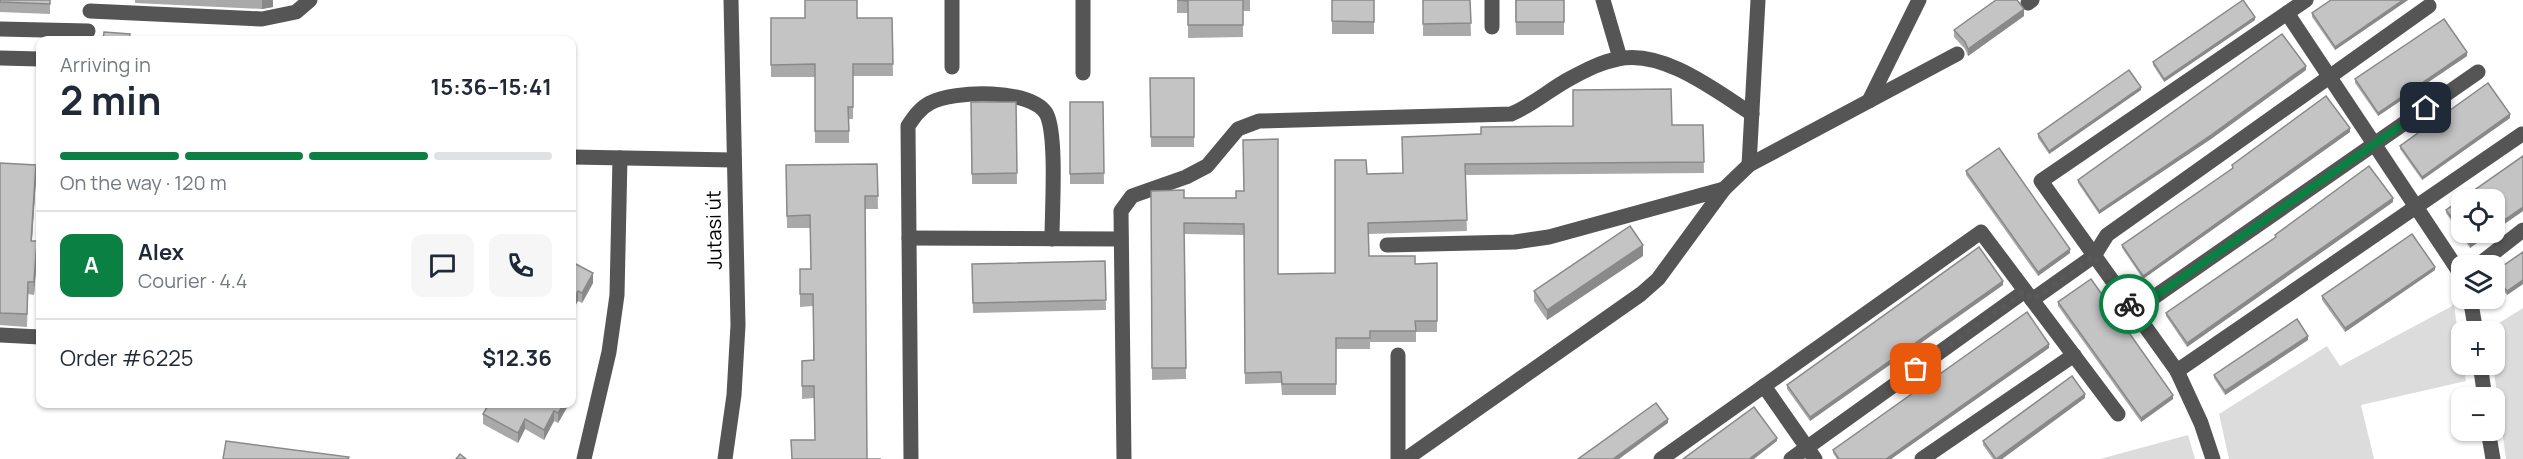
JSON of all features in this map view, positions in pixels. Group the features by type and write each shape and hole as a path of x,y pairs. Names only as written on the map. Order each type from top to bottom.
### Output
{"street":[{"path":"0,29 88,36 90,5 262,19 296,12 310,0"},
{"name":"Jutasi út","path":"725,459 734,394 738,325 731,0"},
{"path":"952,0 952,67"},
{"path":"1083,0 1083,73"},
{"path":"1492,0 1492,27"},
{"path":"1603,0 1620,58"},
{"path":"1749,165 1758,0"},
{"path":"1869,101 1919,0"},
{"path":"2213,459 2201,423 2177,371 2041,182 2306,0"},
{"path":"1791,459 1811,453 2029,295 2094,256 2107,235 2429,6"},
{"path":"2287,13 2451,260"},
{"path":"1406,459 1659,279 1724,189 1749,165 1957,54"},
{"path":"0,58 36,60"},
{"path":"1124,459 1121,211 1132,196 1186,177 1207,166 1238,129 1258,121 1511,114 1530,106 1567,80 1593,66 1620,58 1651,60 1682,69 1752,114"},
{"path":"2134,311 2478,72"},
{"path":"911,459 908,126 915,115 930,102 954,95 1007,94 1033,102 1046,112 1052,130 1052,239"},
{"path":"2177,371 2522,134"},
{"path":"576,157 733,160"},
{"path":"584,459 609,352 617,295 620,158"},
{"path":"1387,245 1515,242 1549,237 1724,189"},
{"path":"2491,255 2523,230"},
{"path":"1661,459 1981,232 2118,414"},
{"path":"909,238 1122,239"},
{"path":"0,335 36,337"},
{"path":"1398,354 1398,459"},
{"path":"1922,459 2074,355"},
{"path":"1764,386 1811,453"},
{"path":"2490,441 2493,459"}],"shaded area":[{"path":"2451,307 2451,309 2455,309 2456,321 2451,321 2451,375 2465,375 2466,381 2361,405 2374,459 2229,459 2219,414 2327,346 2340,366"},
{"path":"2523,308 2523,459 2506,459 2504,441 2505,387 2496,387 2494,375 2505,375 2505,321 2502,321"},
{"path":"2188,435 2195,459 2100,459"}],"building":[{"path":"0,0 50,0 50,4 0,2"},
{"path":"805,0 857,0 857,18 892,18 893,64 853,64 853,107 848,107 849,131 815,131 815,64 771,65 771,18 805,18"},
{"path":"1177,0 1243,0 1243,25 1188,25 1188,1"},
{"path":"1332,0 1374,0 1374,22 1332,21"},
{"path":"1423,0 1470,0 1471,23 1423,24"},
{"path":"1516,0 1564,0 1564,22 1516,22"},
{"path":"1996,0 2017,0 2024,9 1968,49 1954,30"},
{"path":"2243,0 2255,17 2164,79 2153,62"},
{"path":"2331,0 2403,0 2335,47 2312,13"},
{"path":"2444,19 2467,52 2378,113 2355,79"},
{"path":"104,32 130,34 130,36 104,36"},
{"path":"2282,34 2306,66 2211,135 2099,211 2078,180"},
{"path":"2129,70 2141,87 2049,151 2038,134"},
{"path":"1150,78 1194,78 1194,137 1151,137"},
{"path":"2488,83 2510,114 2422,177 2400,146"},
{"path":"1671,89 1672,125 1703,125 1704,162 1465,164 1467,220 1368,223 1369,256 1415,256 1415,264 1437,263 1437,321 1415,321 1416,331 1370,331 1370,338 1336,338 1336,384 1282,384 1281,372 1245,373 1244,224 1184,223 1186,368 1152,368 1151,191 1184,190 1184,198 1236,198 1236,191 1244,191 1243,140 1278,139 1278,274 1335,273 1335,160 1366,160 1367,174 1403,173 1402,137 1481,134 1481,127 1573,126 1573,90"},
{"path":"2326,96 2350,128 2143,276 2122,245 2233,168 2232,165"},
{"path":"971,102 1016,102 1017,173 972,174"},
{"path":"1070,102 1103,102 1104,173 1070,174"},
{"path":"1999,148 2070,249 2038,272 1966,171"},
{"path":"2523,156 2523,207 2505,219 2505,189 2476,189"},
{"path":"0,163 36,165 31,241 36,241 36,255 34,282 28,282 27,314 0,313"},
{"path":"877,164 878,196 865,196 867,459 792,459 791,440 815,440 814,386 802,386 802,361 814,360 813,294 800,294 800,269 811,269 810,215 787,216 786,165"},
{"path":"2369,166 2393,198 2187,343 2166,313 2276,237 2275,235"},
{"path":"2451,206 2451,217 2446,210"},
{"path":"1630,226 1643,245 1547,310 1534,291"},
{"path":"2412,234 2435,267 2345,328 2322,296"},
{"path":"1979,247 2003,281 1810,417 1787,385"},
{"path":"2523,252 2523,280 2507,291 2505,288 2505,264"},
{"path":"1105,261 1106,300 973,303 972,264"},
{"path":"576,264 593,273 582,293 578,291 576,295"},
{"path":"2091,279 2173,395 2141,418 2058,302"},
{"path":"2027,312 2049,344 1886,459 1839,459 1833,450"},
{"path":"2297,319 2308,336 2225,391 2214,375"},
{"path":"2072,376 2085,394 1996,459 1983,441"},
{"path":"1656,403 1668,419 1613,459 1578,459"},
{"path":"1754,407 1777,438 1749,459 1683,459"},
{"path":"487,408 561,408 558,413 554,411 544,430 525,419 518,433 483,414"},
{"path":"226,441 349,457 348,459 223,459"},
{"path":"460,454 466,459 456,459"}],"way so far":[{"path":"1916,369 2025,291 2032,300 2094,256 2129,304"}],"route":[{"path":"2129,304 2134,311 2426,108"}]}
